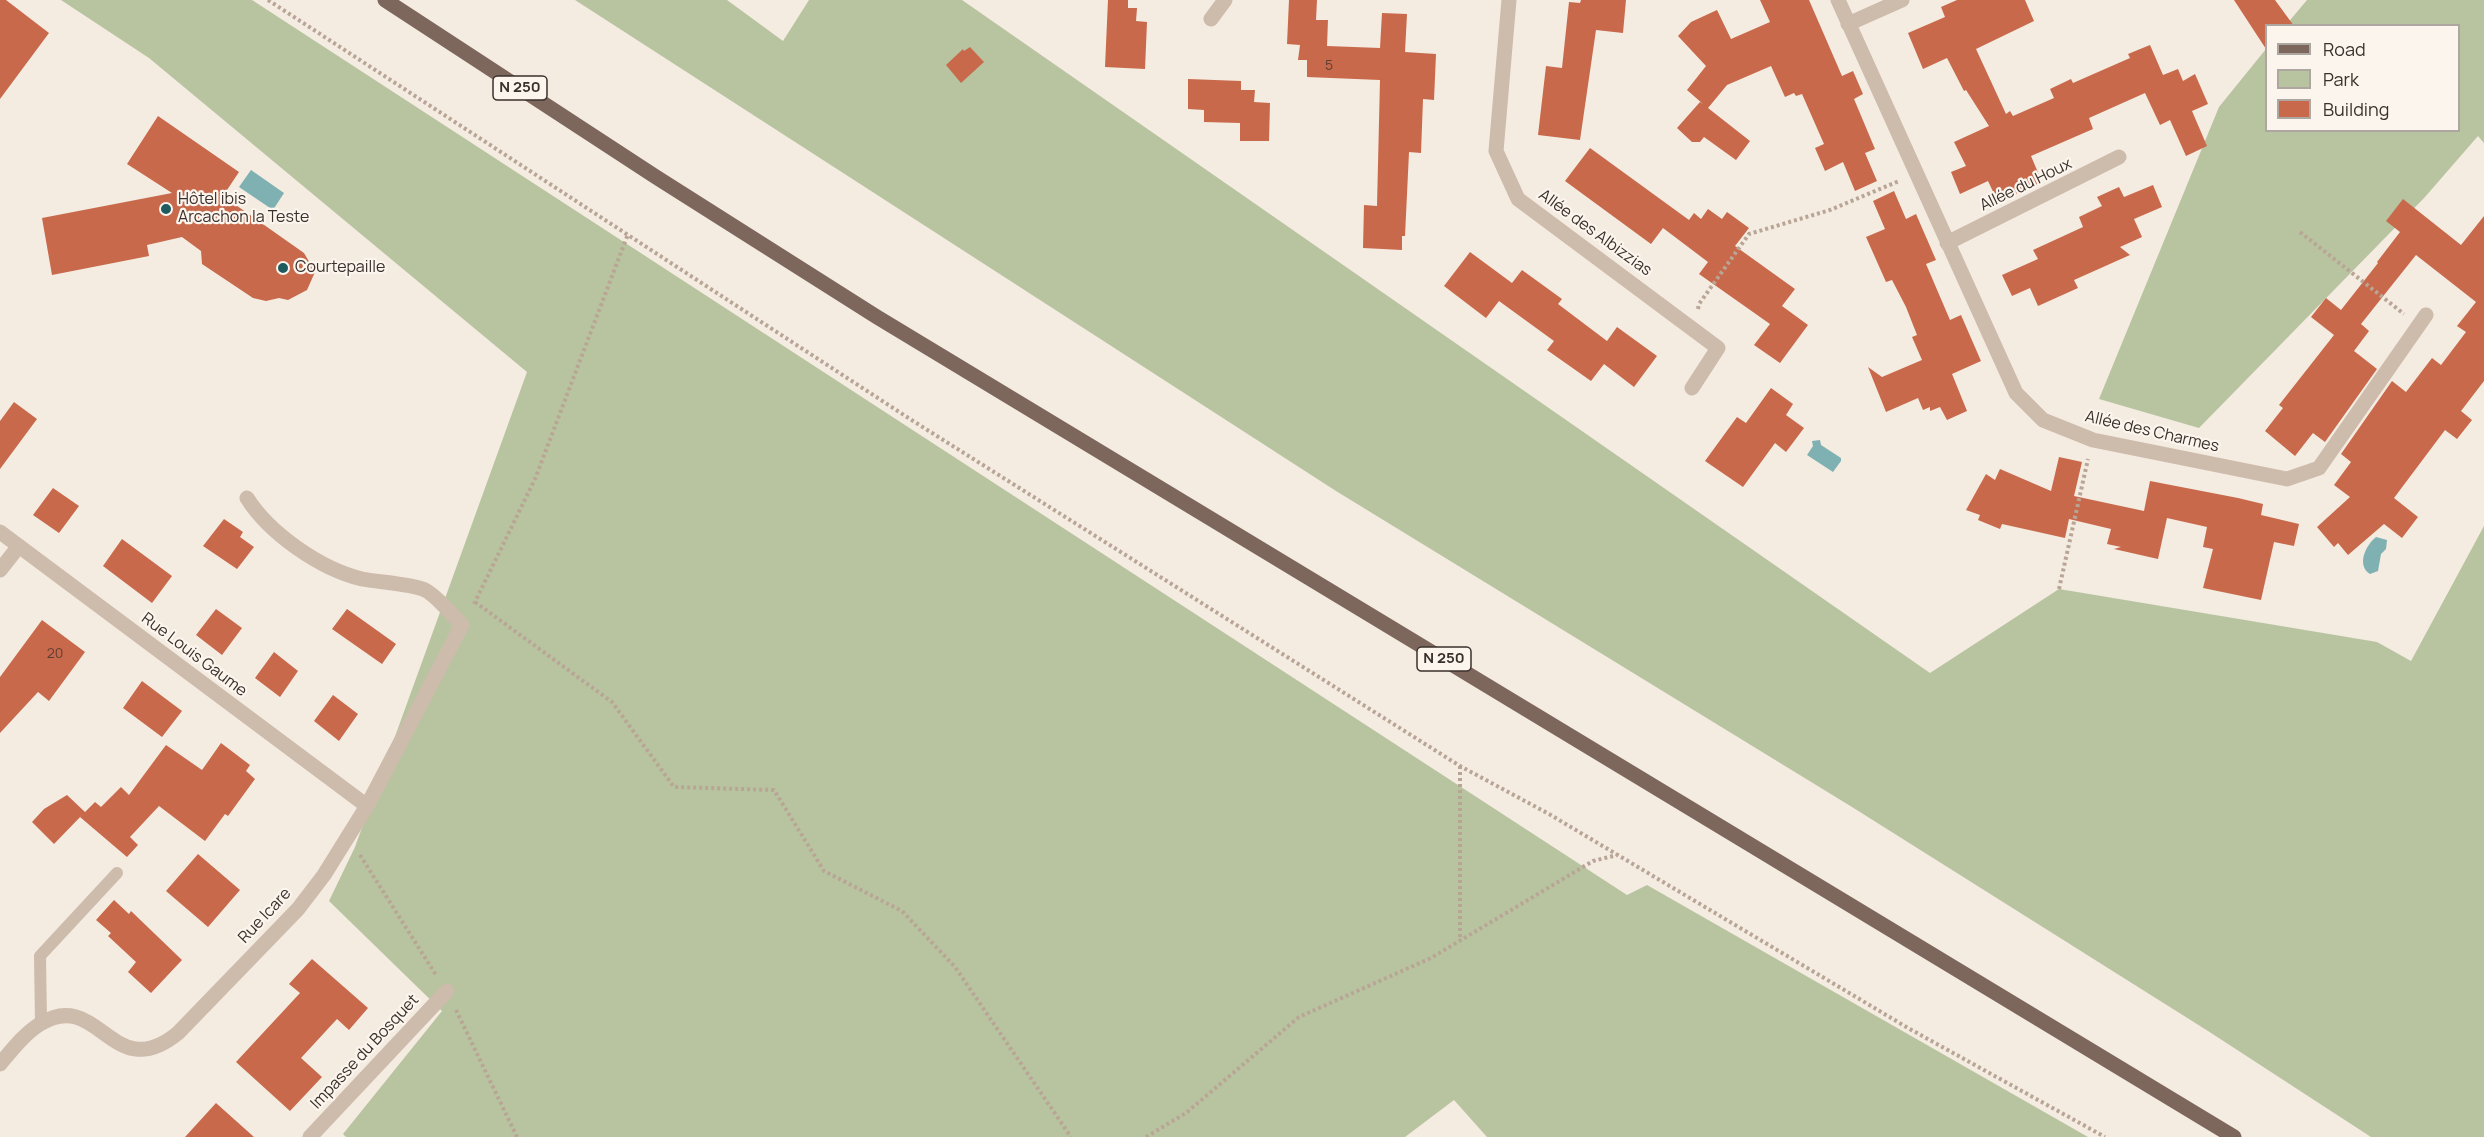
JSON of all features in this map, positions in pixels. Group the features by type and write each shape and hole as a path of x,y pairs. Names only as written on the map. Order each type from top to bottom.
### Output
{"main road":[{"name":"N 250","path":"385,0 656,177 877,317 2234,1137"}],"street":[{"path":"1211,20 1225,0"},
{"name":"Allée des Albizzias","path":"1509,0 1496,151 1518,199 1718,348 1692,388"},
{"name":"Allée des Charmes","path":"1838,0 2016,393 2043,420 2093,440 2287,479 2319,468 2422,320"},
{"path":"1848,24 1902,0"},
{"name":"Allée du Houx","path":"1947,243 2119,157"},
{"path":"247,498 258,515 273,530 333,569 360,578 426,590 462,625"},
{"name":"Rue Louis Gaume","path":"0,532 368,806"},
{"path":"0,570 19,546"},
{"name":"Rue Icare","path":"41,1023 59,1017 77,1017 130,1049 148,1050 164,1045 178,1033 298,909 348,840 462,625"},
{"name":"Impasse du Bosquet","path":"310,1137 447,991"},
{"path":"0,1064 41,1023"}],"lane":[{"path":"41,1023 40,956 117,873"}],"path":[{"path":"268,0 910,418 1460,766 1617,855 1908,1028 2105,1137"},
{"path":"1688,324 1698,311 1699,304 1749,234 1830,210 1916,173"},
{"path":"2300,232 2422,320"},
{"path":"462,625 536,479 628,234"},
{"path":"2059,589 2093,440"},
{"path":"475,602 612,702 674,787 774,790 824,871 902,911 955,967 1071,1137"},
{"path":"1460,766 1460,940"},
{"path":"1146,1137 1186,1113 1299,1017 1431,958 1593,861 1617,855"}],"green space":[{"path":"61,0 252,0 1627,895 1647,885 2088,1137 1487,1137 1454,1100 1405,1137 346,1137 343,1134 442,1011 329,901 355,847 527,372 149,58"},
{"path":"575,0 727,0 783,41 809,0 962,0 1930,673 2059,589 2377,642 2411,661 2484,526 2484,1137 2371,1137 2208,1031 1852,807 1336,491"},
{"path":"2307,0 2484,0 2484,143 2478,136 2425,197 2199,428 2099,399 2219,107 2265,50 2265,132 2460,132 2460,24 2287,24"}],"water":[{"path":"251,170 284,193 273,210 239,187"},
{"path":"1820,440 1821,445 1841,458 1833,472 1807,455 1813,446 1812,441"},
{"path":"2376,537 2387,540 2386,549 2381,554 2378,571 2370,574 2363,560 2366,550"}],"building":[{"path":"0,0 6,0 49,33 0,99"},
{"path":"1108,0 1128,0 1128,8 1137,8 1136,21 1147,22 1145,69 1105,67"},
{"path":"1289,0 1317,0 1316,20 1328,20 1327,46 1380,48 1382,13 1407,14 1405,52 1436,54 1434,100 1423,99 1421,153 1409,152 1405,236 1402,236 1402,250 1363,248 1364,205 1377,206 1380,80 1307,77 1307,60 1298,60 1300,45 1287,44"},
{"path":"1581,0 1626,0 1623,33 1596,30 1580,140 1538,135 1546,66 1562,68 1569,2 1580,3"},
{"path":"1760,0 1809,0 1842,76 1853,71 1863,94 1854,99 1875,149 1865,153 1877,181 1855,191 1843,162 1825,171 1815,148 1824,144 1802,94 1796,96 1794,93 1785,97 1771,66 1727,85 1708,108 1750,141 1736,160 1704,137 1700,142 1692,142 1677,128 1700,102 1703,104 1687,90 1706,66 1678,36 1691,22 1717,10 1731,39 1770,22"},
{"path":"1957,0 2025,0 2034,21 1976,49 2006,114 2010,111 2013,116 2054,98 2050,89 2071,79 2073,83 2130,58 2128,54 2150,45 2163,75 2178,69 2183,81 2195,74 2208,104 2192,111 2207,146 2186,156 2170,120 2160,125 2145,93 2089,118 2093,129 2031,156 2042,182 1998,202 1988,181 1960,194 1951,172 1966,166 1954,142 1989,126 1966,90 1964,91 1947,58 1923,69 1908,33 1945,17 1941,7"},
{"path":"2234,0 2275,0 2293,24 2265,24 2265,47"},
{"path":"970,47 984,62 961,83 946,65 963,49 964,51"},
{"path":"1188,79 1241,81 1241,90 1255,90 1254,102 1270,103 1269,141 1240,141 1240,123 1204,122 1204,110 1188,109"},
{"name":"Hôtel ibis Arcachon la Teste","path":"158,116 239,172 223,196 304,253 315,272 307,290 288,300 279,298 266,301 253,298 202,264 201,251 182,237 147,245 149,256 52,275 42,218 172,193 127,164"},
{"path":"1590,148 1689,220 1694,213 1701,219 1708,209 1722,219 1727,212 1749,228 1735,246 1795,289 1782,306 1808,325 1780,363 1754,345 1770,324 1699,274 1708,262 1663,228 1651,244 1565,181"},
{"path":"2153,185 2162,207 2134,219 2142,237 2120,247 2130,255 2074,280 2078,288 2038,306 2030,288 2012,296 2002,275 2038,259 2033,250 2083,227 2079,217 2102,206 2097,197 2119,187 2124,197"},
{"path":"1894,191 1906,219 1916,214 1936,260 1926,264 1950,320 1961,315 1981,361 1952,374 1967,411 1947,420 1940,407 1930,411 1930,407 1923,410 1918,398 1886,412 1868,367 1882,377 1922,360 1912,337 1917,335 1906,307 1892,280 1886,282 1866,237 1885,229 1873,201"},
{"path":"2403,199 2461,245 2484,216 2484,381 2461,411 2472,420 2457,439 2445,430 2394,498 2418,517 2402,538 2384,524 2348,555 2338,543 2334,547 2317,527 2350,497 2334,485 2351,462 2341,454 2392,381 2406,392 2432,358 2441,365 2466,332 2457,326 2476,302 2416,255 2361,324 2369,331 2354,351 2377,369 2325,442 2313,433 2295,456 2265,431 2283,408 2279,405 2334,335 2311,317 2326,298 2341,310 2378,263 2400,232 2386,221"},
{"path":"1470,252 1512,283 1522,270 1562,299 1558,304 1607,341 1617,327 1657,356 1634,387 1604,364 1591,381 1547,350 1554,341 1499,301 1486,318 1444,286"},
{"path":"1771,388 1793,404 1786,415 1804,428 1786,452 1775,443 1743,487 1705,461 1737,417 1746,423"},
{"path":"14,402 37,419 0,469 0,421"},
{"path":"2059,457 2082,462 2074,496 2144,511 2150,481 2238,498 2263,504 2261,515 2299,524 2294,546 2274,542 2261,600 2203,588 2213,549 2203,547 2207,527 2167,518 2158,559 2114,549 2121,547 2107,544 2111,529 2069,519 2065,538 2002,524 2000,529 1978,520 1980,515 1966,510 1986,474 1995,480 2000,469 2051,491"},
{"path":"53,488 79,506 59,533 33,515"},
{"path":"224,519 243,532 240,537 254,547 237,569 203,546"},
{"path":"122,539 172,576 152,603 103,566"},
{"path":"216,609 242,628 222,655 196,635"},
{"path":"347,609 396,644 382,664 332,629"},
{"path":"42,620 85,652 49,701 38,692 0,733 0,677"},
{"path":"274,652 298,671 280,697 255,678"},
{"path":"142,681 182,711 162,737 123,708"},
{"path":"333,695 358,714 339,741 314,721"},
{"path":"221,743 250,765 246,771 255,779 228,816 225,814 205,841 159,806 130,837 138,845 127,857 80,817 95,802 101,807 121,787 129,795 166,745 202,770"},
{"path":"67,795 85,812 54,844 32,822 44,809"},
{"path":"198,854 240,890 208,927 166,891"},
{"path":"114,900 129,914 131,911 182,960 151,993 128,972 136,962 108,936 111,933 96,920"},
{"path":"312,959 368,1008 349,1030 337,1019 301,1058 322,1077 290,1111 236,1062 300,993 289,984"},
{"path":"216,1103 254,1137 185,1137"}],"place":[{"name":"Hôtel ibis Arcachon la Teste","path":"166,209"},
{"name":"Courtepaille","path":"283,268"}]}
